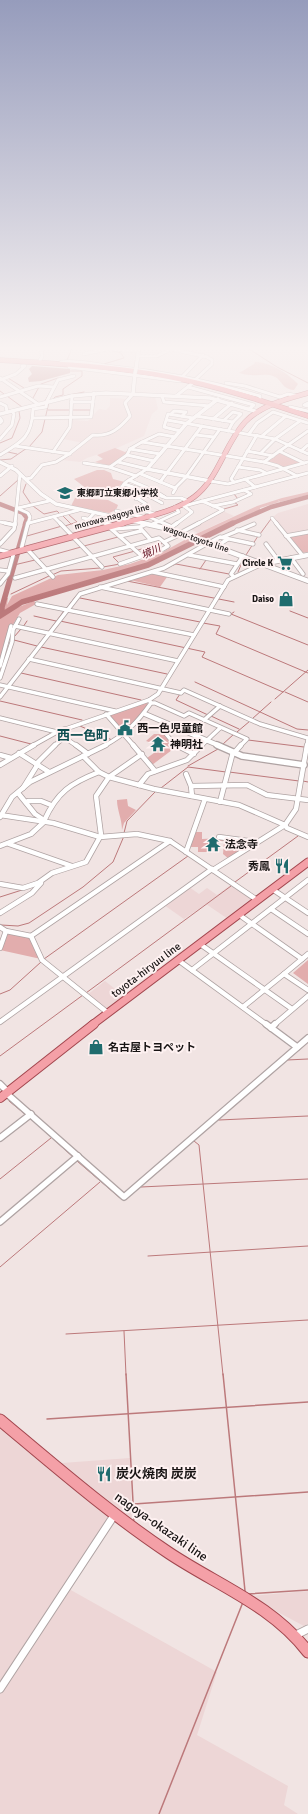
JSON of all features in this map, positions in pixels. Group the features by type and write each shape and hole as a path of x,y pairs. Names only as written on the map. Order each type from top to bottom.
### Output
{"main road":[{"name":"morowa-nagoya line","path":"0,556 72,536 112,527 180,506 200,492 210,480 238,432"},
{"name":"wagou-toyota line","path":"0,462 12,466 44,499 49,501 79,510 149,525 171,528 308,581"},
{"name":"toyota-hiryuu line","path":"4,1094 108,1012 308,863"},
{"name":"nagoya-okazaki line","path":"0,1420 115,1514 170,1553 279,1621 304,1632 308,1652"}],"street":[{"path":"0,439 7,431"},
{"path":"0,455 26,439 30,431"},
{"path":"54,452 68,431"},
{"path":"26,480 31,478 42,465 54,464 70,454 93,435 101,437 116,431"},
{"path":"154,514 137,508 146,504 121,488 129,480 147,469 180,431"},
{"path":"160,482 199,431"},
{"path":"173,493 219,431"},
{"path":"228,431 262,436 308,454"},
{"path":"262,436 268,431"},
{"path":"262,453 287,431"},
{"path":"264,462 308,431"},
{"path":"110,467 127,455 130,449 159,434 175,437"},
{"path":"196,435 214,437"},
{"path":"234,482 231,479 257,435"},
{"path":"142,442 264,462 283,468 297,476"},
{"path":"15,446 70,454"},
{"path":"301,450 308,446"},
{"path":"130,449 160,454"},
{"path":"248,451 273,456"},
{"path":"279,451 304,463"},
{"path":"127,455 154,461"},
{"path":"118,462 186,477 228,484 308,462"},
{"path":"84,463 110,467 136,476"},
{"path":"0,476 12,466"},
{"path":"238,467 260,470 266,473"},
{"path":"180,506 308,473"},
{"path":"0,544 11,534 15,525 20,474"},
{"path":"141,474 176,488"},
{"path":"245,479 255,487"},
{"path":"129,480 155,490 166,498"},
{"path":"124,484 148,494 166,498 181,498 188,501"},
{"path":"136,499 155,490"},
{"path":"213,506 233,502 251,494 244,490"},
{"path":"148,494 162,503"},
{"path":"17,509 49,501"},
{"path":"164,542 223,510 202,501"},
{"path":"120,536 159,522 179,512 180,506"},
{"path":"116,511 145,517 171,528 192,512 180,506"},
{"path":"111,517 118,507"},
{"path":"0,584 8,571 29,523 29,514 17,509"},
{"path":"29,523 79,510"},
{"path":"81,527 85,518 94,513"},
{"path":"54,517 102,567"},
{"path":"85,518 112,527 140,529 151,540"},
{"path":"272,518 303,556"},
{"path":"0,522 15,525"},
{"path":"0,697 80,594 164,568 220,537 254,524"},
{"path":"112,527 142,558"},
{"path":"237,530 259,535"},
{"path":"286,536 308,532"},
{"path":"248,542 254,534"},
{"path":"223,537 253,544"},
{"path":"15,578 159,538 168,546 142,558 120,564"},
{"path":"217,546 228,538"},
{"path":"266,544 278,560"},
{"path":"27,549 53,577"},
{"path":"0,550 16,551"},
{"path":"189,555 238,564"},
{"path":"0,765 56,732 106,714 150,701 158,694 209,610 233,576 262,564 308,555"},
{"path":"233,576 232,574 243,556"},
{"path":"291,558 303,574"},
{"path":"0,570 8,571"},
{"path":"153,572 224,587"},
{"path":"131,577 142,575"},
{"path":"100,587 229,614"},
{"path":"37,604 194,635"},
{"path":"0,666 13,626 19,619"},
{"path":"13,626 178,661"},
{"path":"0,678 12,642 13,626"},
{"path":"0,1022 213,870 256,842 283,828 296,809 306,765 308,739 283,733 184,690 181,693 29,659"},
{"path":"0,685 116,711"},
{"path":"150,701 145,714 139,723 124,735 109,745 49,772 23,788 6,806 0,816 44,821 100,837 137,834 170,841 257,900"},
{"path":"150,701 184,716 189,713 247,739 233,752 220,802"},
{"path":"204,720 220,706"},
{"path":"106,714 142,754 155,771"},
{"path":"145,714 233,752 255,759 306,765"},
{"path":"0,718 56,732"},
{"path":"175,726 166,734 177,747 194,754"},
{"path":"139,785 148,774 187,760 220,728"},
{"path":"64,729 67,735 66,738 86,755 99,772 109,777 252,810 285,825 286,828 308,837"},
{"path":"23,788 37,764 48,750 66,738"},
{"path":"19,753 49,772"},
{"path":"0,913 32,893 48,875 86,862 100,837 96,796 109,777 142,754"},
{"path":"0,755 11,758"},
{"path":"0,846 9,844 31,834 44,821 51,805 74,782 99,772"},
{"path":"186,774 191,786 192,796"},
{"path":"191,786 247,785 267,795 308,800"},
{"path":"18,793 28,801 34,814 44,821"},
{"path":"186,852 205,799"},
{"path":"28,801 41,801 51,805"},
{"path":"219,837 256,842"},
{"path":"0,927 6,931 31,936 170,841"},
{"path":"9,844 72,866"},
{"path":"0,884 23,888 39,884 54,874"},
{"path":"192,970 308,880"},
{"path":"272,889 308,913"},
{"path":"271,909 308,934"},
{"path":"238,914 302,959"},
{"path":"0,948 6,931"},
{"path":"31,936 42,960 108,1012"},
{"path":"200,944 292,1009"},
{"path":"243,1007 308,954"},
{"path":"178,960 297,1047"},
{"path":"284,974 308,990"},
{"path":"271,1028 308,996"},
{"path":"0,1084 4,1094 31,1114 124,1197 308,1038"},
{"path":"0,1138 31,1114"},
{"path":"0,1222 78,1156"},
{"path":"0,1689 115,1514"}],"shaded area":[{"path":"67,431 146,431 144,436 80,462 62,460 84,443 63,439"},
{"path":"115,448 125,452 127,451 126,455 110,466 95,462 103,459 97,455"},
{"path":"279,452 302,463 283,467 267,462"},
{"path":"97,470 104,470 111,473 113,479 125,482 119,486 124,493 119,496 96,496 74,479"},
{"path":"308,492 308,495 280,502 278,500 279,502 260,508 260,510 200,537 194,535 257,506 282,498"},
{"path":"75,498 108,500 118,505 116,510 109,513 71,506"},
{"path":"308,504 308,532 287,535 273,517 278,513"},
{"path":"223,511 234,516 198,533 190,529"},
{"path":"308,533 308,552 302,553 289,536"},
{"path":"190,537 195,539 147,565 44,594 21,602 5,611 2,611 6,598 8,598 7,605 12,596 58,575 103,570 130,564 161,553"},
{"path":"153,574 167,577 160,587 130,580"},
{"path":"34,601 36,604 20,613 12,626 0,663 0,611 6,614 11,610"},
{"path":"146,702 148,704 140,718 125,733 109,715"},
{"path":"154,734 165,734 176,747 152,765 147,758 165,745 154,740 152,743 146,741"},
{"path":"127,799 128,806 136,810 124,823 122,830 117,800"},
{"path":"195,832 202,832 202,839 223,838 223,841 209,841 210,852 198,852 198,847 189,847"},
{"path":"224,842 235,842 234,847 241,850 229,859 223,854"},
{"path":"232,884 254,899 228,919 206,904 184,919 164,905 189,887 199,894 207,888 217,895"},
{"path":"6,933 30,937 41,959 0,950"},
{"path":"308,960 308,984 293,973"},
{"path":"105,981 125,997 106,1010 87,995"},
{"path":"0,1424 107,1513 108,1521 0,1685"},
{"path":"130,1458 132,1523 62,1466 62,1463"},
{"path":"69,1589 217,1672 197,1735 288,1786 284,1805 298,1814 0,1814 0,1693"},
{"path":"308,1591 308,1624 304,1626 251,1598 251,1596"}],"waterway":[{"path":"0,443 12,438 15,431"},
{"path":"29,447 42,431"},
{"path":"0,460 11,459 27,448"},
{"path":"8,452 17,454"},
{"path":"0,496 18,480"},
{"path":"26,484 23,492 31,504"},
{"path":"234,494 238,499"},
{"name":"境川","path":"231,524 271,507 308,497"},
{"path":"224,509 238,505 234,502"},
{"path":"0,504 23,513 27,518 25,524"},
{"path":"33,506 44,514 57,511 60,514"},
{"path":"68,514 77,522 71,524"},
{"path":"63,516 71,524"},
{"path":"260,534 271,519"},
{"path":"2,613 2,607 26,523"},
{"name":"境川","path":"0,616 22,602 148,565 233,523"},
{"path":"65,526 71,524"},
{"path":"27,536 62,526"},
{"path":"246,555 258,536"},
{"path":"84,546 118,537"},
{"path":"138,550 164,543"},
{"path":"38,559 81,547"},
{"path":"103,567 120,564 113,557 135,551"},
{"path":"238,572 244,558"},
{"path":"14,565 35,560"},
{"path":"200,569 206,560"},
{"path":"171,566 176,564 200,569"},
{"path":"52,575 61,571 100,568"},
{"path":"200,569 229,574"},
{"path":"11,594 49,576"},
{"path":"127,581 234,602"},
{"path":"66,609 76,596"},
{"path":"80,598 200,622"},
{"path":"49,631 64,611"},
{"path":"290,611 308,618"},
{"path":"234,612 231,614 308,645"},
{"path":"34,616 56,621"},
{"path":"23,627 27,621"},
{"path":"60,621 205,652 202,657 283,692"},
{"path":"203,623 220,626 216,634 306,672"},
{"path":"14,637 21,629"},
{"path":"39,644 47,634"},
{"path":"14,640 37,646"},
{"path":"41,647 167,674"},
{"path":"283,692 306,672"},
{"path":"21,673 141,700"},
{"path":"195,682 260,712"},
{"path":"275,699 283,692"},
{"path":"285,692 308,702"},
{"path":"180,694 176,700 208,715"},
{"path":"0,701 82,720"},
{"path":"260,712 271,702"},
{"path":"252,719 260,712"},
{"path":"260,712 297,729 308,730"},
{"path":"211,716 239,729"},
{"path":"237,732 250,721"},
{"path":"80,726 112,740"},
{"path":"222,745 234,734"},
{"path":"0,736 31,744"},
{"path":"248,740 304,747"},
{"path":"188,766 218,749"},
{"path":"161,788 188,767 226,772"},
{"path":"229,772 299,781"},
{"path":"303,781 308,782"},
{"path":"124,833 127,821 156,791"},
{"path":"1,925 18,926 29,923 83,887 113,862 124,836"},
{"path":"235,882 298,836"},
{"path":"44,959 188,856"},
{"path":"86,993 231,886"},
{"path":"0,897 22,890"},
{"path":"0,994 10,990 41,962"},
{"path":"0,1056 83,995"},
{"path":"287,1060 308,1059"},
{"path":"127,1198 277,1068"},
{"path":"9,1101 26,1115"},
{"path":"219,1120 308,1116"},
{"path":"30,1118 73,1157"},
{"path":"0,1179 51,1138"},
{"path":"194,1141 199,1145 203,1184"},
{"path":"77,1161 120,1198"},
{"path":"203,1184 308,1179"},
{"path":"0,1267 100,1182"},
{"path":"141,1187 203,1184"},
{"path":"203,1184 210,1252"},
{"path":"210,1252 308,1246"},
{"path":"148,1256 210,1252"},
{"path":"210,1252 218,1325"},
{"path":"218,1325 308,1320"},
{"path":"66,1334 218,1325"},
{"path":"218,1325 223,1375"},
{"path":"124,1331 126,1375"},
{"path":"126,1374 128,1414"},
{"path":"223,1374 226,1407"},
{"path":"226,1407 308,1402"},
{"path":"128,1414 226,1407"},
{"path":"226,1407 235,1497"},
{"path":"47,1419 128,1414"},
{"path":"128,1414 134,1520"},
{"path":"235,1497 308,1492"},
{"path":"134,1504 235,1497"},
{"path":"235,1497 245,1591"},
{"path":"248,1594 308,1590"},
{"path":"159,1814 243,1602"}],"place":[{"name":"東郷町立東郷小学校","path":"65,493"},
{"name":"Circle K","path":"285,563"},
{"name":"Daiso","path":"286,599"},
{"name":"西一色児童館","path":"125,728"},
{"name":"神明社","path":"158,744"},
{"name":"法念寺","path":"213,844"},
{"name":"秀鳳","path":"282,866"},
{"name":"名古屋トヨペット","path":"96,1047"},
{"name":"炭火焼肉 炭炭","path":"104,1474"}],"district":[{"name":"西一色町","path":"83,736"}]}
